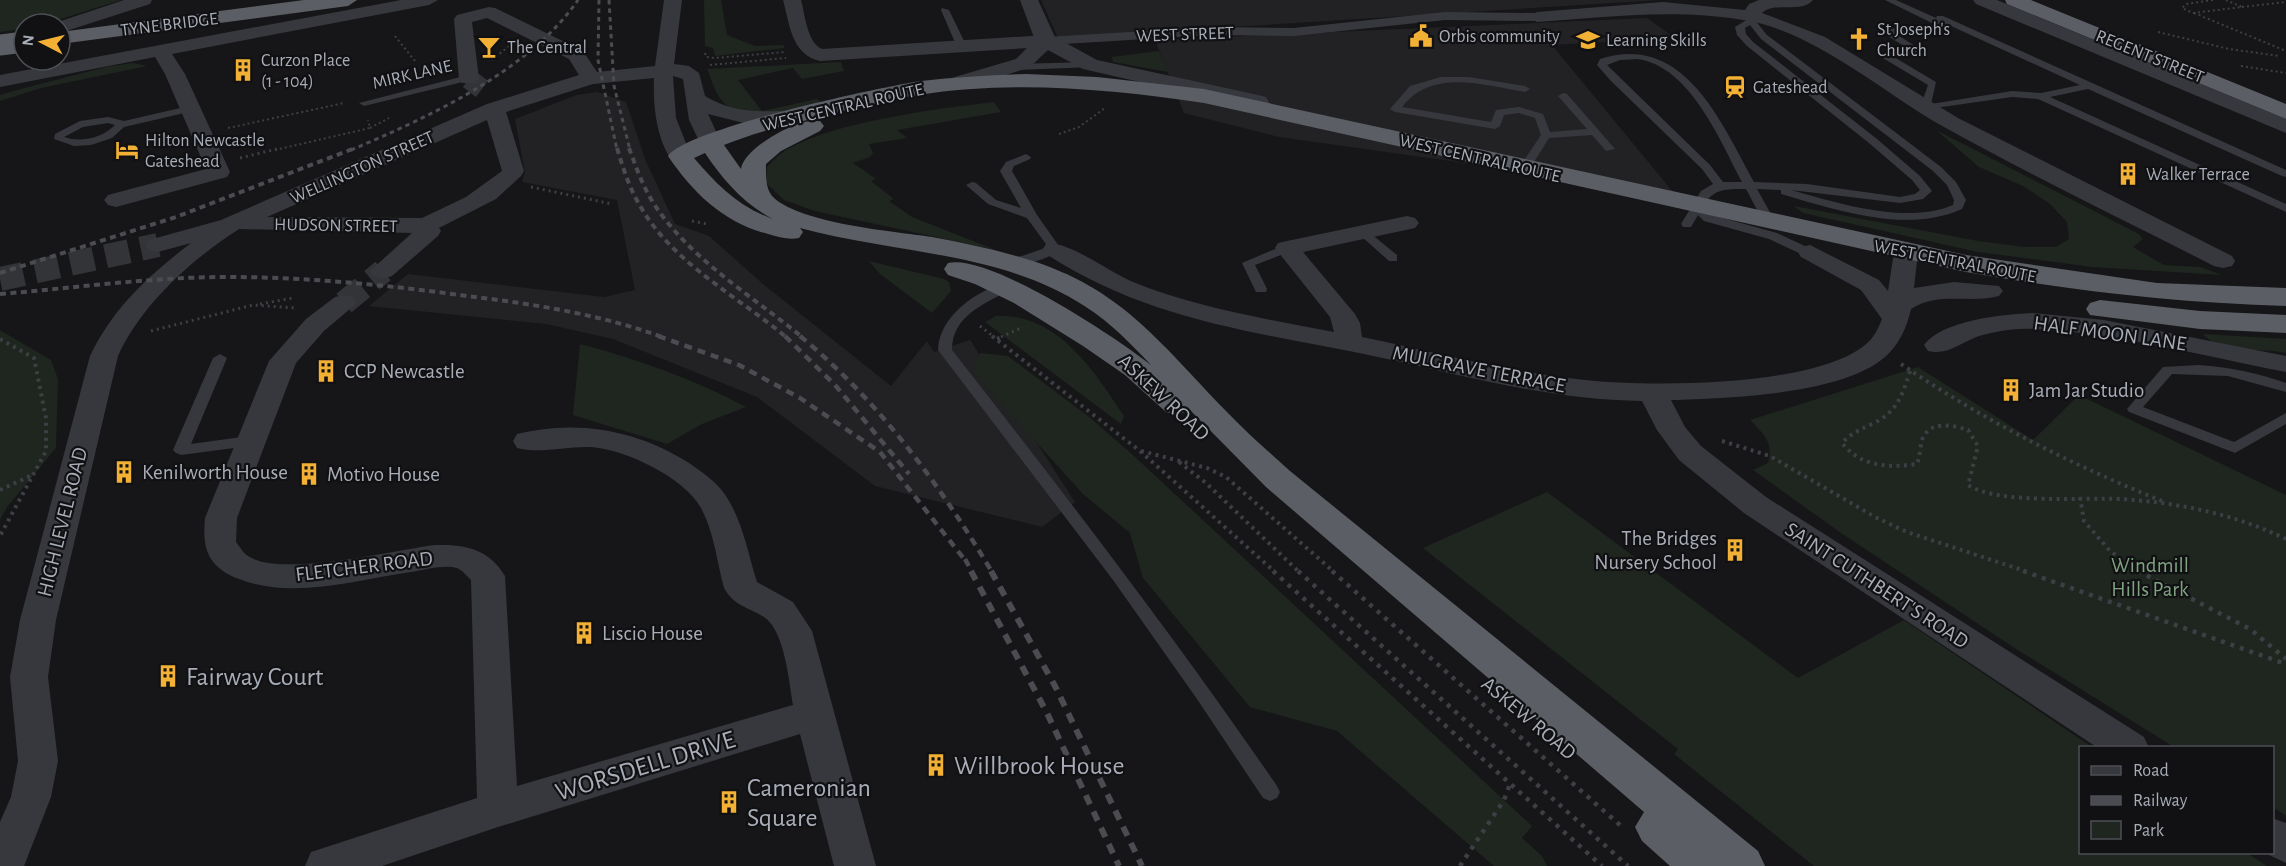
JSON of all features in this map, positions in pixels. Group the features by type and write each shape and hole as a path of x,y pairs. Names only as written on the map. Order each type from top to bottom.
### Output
{"highway":[{"name":"TYNE BRIDGE","path":"72,36 348,0"},
{"name":"REGENT STREET","path":"2014,0 2286,112"},
{"name":"REGENT STREET","path":"2037,0 2286,99"},
{"name":"WEST CENTRAL ROUTE","path":"680,156 809,119 878,96 956,84 1045,80 1133,85 1204,96 1525,168 1692,215 1807,251 2120,289 2190,295 2286,297"},
{"name":"WEST CENTRAL ROUTE","path":"809,119 897,102 973,92 1061,89 1132,95 1692,215 1770,223 1904,262 1990,291 2120,311 2200,320 2286,324"},
{"path":"761,201 753,179 754,162 809,119"},
{"name":"ASKEW ROAD","path":"712,146 761,201 774,210 800,220 1004,274 1141,371 1272,495 1495,690 1704,866"},
{"name":"ASKEW ROAD","path":"680,156 720,202 754,222 946,265 1068,285 1121,319 1217,421 1278,479 1740,866"}],"street":[{"path":"72,23 143,0"},
{"path":"0,81 429,0"},
{"name":"ASKEW ROAD","path":"674,0 669,37 673,70 662,105 669,137 680,156"},
{"path":"792,0 814,52"},
{"path":"1029,0 1046,41 1090,65 1256,101 1357,131"},
{"path":"1489,0 1510,17"},
{"path":"1757,10 1804,0"},
{"path":"1982,0 2286,127"},
{"name":"WEST STREET","path":"814,52 971,46 1215,31 1294,32 1445,16 1537,17 1638,8 1757,10"},
{"path":"1757,10 1818,41 1925,108 2223,261"},
{"path":"505,182 513,171 502,106 473,82 463,19 489,12 576,56 591,78 625,82 662,105"},
{"path":"956,84 1005,70 1032,56 1046,41"},
{"path":"971,46 998,53 1005,60 1005,70"},
{"path":"0,73 135,48 150,47 160,51 175,74 219,172 123,196"},
{"path":"591,78 673,70"},
{"name":"ASKEW ROAD","path":"673,70 692,77 699,120 712,146"},
{"name":"WELLINGTON STREET","path":"229,225 502,106 591,78"},
{"path":"696,99 716,112 736,118 809,119"},
{"name":"HUDSON STREET","path":"229,225 426,225 446,218 505,182"},
{"path":"1349,342 1347,323 1342,314 1287,248 1407,223"},
{"path":"158,245 229,225"},
{"name":"HIGH LEVEL ROAD","path":"3,866 31,797 38,761 29,677 38,620 81,441 109,342 134,305 151,288 229,225"},
{"path":"383,271 420,242 429,231 426,225"},
{"name":"MULGRAVE TERRACE","path":"1055,249 1115,284 1169,304 1232,320 1557,385 1653,393 1729,388 1827,374 1850,366 1878,349 1891,332 1904,262"},
{"path":"1807,251 1860,277 1896,312 1913,296 1931,291 1990,291"},
{"name":"FLETCHER ROAD","path":"338,307 315,325 283,361 249,441 221,518 220,545 232,562 255,572 289,577 331,574 432,556 461,556 478,565 488,576 498,809"},
{"name":"HALF MOON LANE","path":"1938,345 1967,331 2001,322 2033,321 2104,328 2200,356 2286,363"},
{"name":"SAINT CUTHBERT'S ROAD","path":"1653,393 1672,430 1689,453 1755,505 2128,746"},
{"path":"528,441 578,435 615,439 670,464 707,493 716,506 741,588 750,599 779,609 789,619 799,647 814,714 855,866"},
{"name":"WORSDELL DRIVE","path":"326,866 498,809 814,714"}],"lane":[{"path":"1889,0 1947,27 1886,32 1918,51 1884,55 1933,84 1925,108 2012,94 2040,96 2091,85"},
{"path":"1899,0 2286,174"},
{"path":"945,10 971,46"},
{"path":"1757,10 1764,37 1937,169 1952,184 1960,201 1958,207 1944,215 1917,218 1825,203 1771,187"},
{"path":"1692,215 1705,193 1720,185 1807,187 1900,200 1919,197 1926,191 1916,178 1873,141 1750,44 1742,35 1740,27 1757,10"},
{"path":"1720,185 1706,167 1614,79 1602,65 1603,61 1622,57 1650,59 1675,72 1700,101 1770,223"},
{"path":"1005,70 1090,65"},
{"path":"1525,89 1461,79 1441,81 1413,88 1395,108 1495,126 1500,112 1519,110 1539,116 1546,135"},
{"name":"MIRK LANE","path":"364,102 473,82"},
{"path":"1563,96 1610,148"},
{"path":"2040,96 2286,208"},
{"path":"2232,105 2258,100"},
{"path":"121,125 108,120 90,122 63,132 59,139 70,143 92,141 111,134 121,125 189,109"},
{"path":"1546,135 1596,132"},
{"path":"1525,168 1546,135"},
{"path":"1026,157 1010,164 1006,171 1031,215 1055,249 1023,260 1004,274 946,331 943,339 945,350 1119,576 1204,694 1270,792"},
{"path":"972,185 992,202 1031,215"},
{"path":"1365,233 1393,258"},
{"path":"1261,289 1248,264 1287,248"},
{"path":"2286,388 2200,356 2168,370 2134,409 2235,448 2286,418"},
{"path":"219,358 182,450 249,441"}],"path":[{"path":"2213,0 2186,4 2182,8 2286,51"},
{"path":"2226,0 2242,7"},
{"path":"2193,13 2286,2"},
{"path":"2155,31 2229,49 2279,56"},
{"path":"473,82 526,32"},
{"path":"395,36 415,61"},
{"path":"705,52 706,57 715,58 814,52"},
{"path":"703,65 814,52"},
{"path":"234,127 346,103 364,102 369,130 258,154"},
{"path":"1059,134 1079,127 1110,104"},
{"path":"505,182 612,204"},
{"path":"109,342 253,305 293,298"},
{"path":"253,305 338,307"},
{"path":"962,313 1140,451 1602,866"},
{"path":"0,339 34,358 46,418 46,451 0,536"},
{"path":"2169,504 2072,464 1912,372 1894,409 1884,417 1848,434 1842,443 1849,454 1869,464 1898,468 1917,464 1923,437 1932,428 1939,425 1954,425 1968,430 1978,446 1968,485 1979,492 2169,504 2246,522 2286,539"},
{"path":"1672,430 1726,442 1770,456 1875,517 1907,532 2106,598 2286,664"},
{"path":"1140,451 1207,468 1226,477 1622,827"},
{"path":"1176,460 1206,483 1323,593 1628,866"},
{"path":"0,490 31,476"},
{"path":"2080,497 2084,521 2110,551 2150,577 2250,629 2286,659"},
{"path":"1460,866 1501,805 1510,784"}],"shaded area":[{"path":"1041,0 1659,0 1058,38"},
{"path":"1647,18 1675,38 1552,45 1673,192 1279,137 1184,113 1155,40"},
{"path":"597,92 626,102 645,159 675,224 709,236 763,284 891,386 927,341 934,352 970,340 1075,502 1042,527 875,486 757,397 613,339 546,324 369,306 408,274 604,297 635,290 617,200 522,182 525,173 515,119 577,95"}],"green space":[{"path":"0,0 121,0 72,15 72,12 12,12 12,30 0,32"},
{"path":"704,0 721,0 727,35 755,46 784,45 784,48 715,56 713,48 705,46"},
{"path":"1159,51 1168,72 1113,62 1112,57"},
{"path":"841,62 844,71 802,79 793,68 738,80 762,111 817,99 822,102 767,114 739,112 727,106 716,92 707,69"},
{"path":"133,63 147,66 41,88 0,101 0,95 13,91 106,67"},
{"path":"994,102 1001,112 897,130 907,138 869,144 873,153 870,157 853,163 876,179 871,181 894,199 889,201 912,217 996,250 815,211 784,200 766,183 767,167 785,151 809,139 888,118"},
{"path":"1936,130 2139,234 2143,239 2133,247 2164,265 2200,267 2222,275 2092,267 1978,252 1803,213 1794,206 1978,241 2024,247 2056,247 2069,239 2067,222 2050,204 2023,186 1979,167"},
{"path":"869,261 944,279 949,282 951,291 932,313 880,274"},
{"path":"996,316 1018,318 1038,324 1056,334 1087,364 1100,381 1124,416 1121,424 985,322"},
{"path":"0,330 51,360 58,379 56,448 7,507 0,520"},
{"path":"2203,334 2286,339 2286,353 2231,348 2211,341"},
{"path":"580,344 665,371 706,387 746,407 702,424 667,444 573,415"},
{"path":"980,353 1008,356 1088,416 1134,456 1532,826 1522,838 1542,856 1547,866 1494,866 1337,731 1250,707 1143,578 1130,533 1083,494 973,372"},
{"name":"Windmill Hills Park","path":"1918,367 2033,440 2079,395 2286,495 2286,816 2274,808 2274,746 2172,746 2013,647 1841,533 1753,470 1768,463 1770,450 1763,434 1750,420"},
{"path":"1547,492 1798,678 1904,620 2091,746 2079,746 2079,854 2249,854 2267,866 1814,866 1674,754 1678,749 1423,548"}],"tunnel":[{"path":"469,79 482,89"},
{"path":"0,279 158,245"},
{"path":"344,303 383,271"}],"railway":[{"path":"351,150 444,107 505,70 533,49 578,0"},
{"path":"599,0 598,60 617,150"},
{"path":"609,0 614,86 630,150"},
{"path":"0,273 176,217 355,148"},
{"path":"617,148 635,198 652,225 706,277 786,337"},
{"path":"629,148 654,204 685,242 723,276 802,337"},
{"path":"0,294 199,277 317,280 407,288 541,306 614,322 662,337"},
{"path":"658,336 739,365 800,398 880,452 967,563"},
{"path":"785,336 835,385 909,474"},
{"path":"800,336 829,361 882,416 929,476 992,572"},
{"path":"965,559 967,563"},
{"path":"967,563 972,572"},
{"path":"971,571 1047,713 1119,866"},
{"path":"991,571 1055,686 1142,866"}],"place":[{"name":"Orbis community","path":"1421,36"},
{"name":"St Joseph's Church","path":"1859,39"},
{"name":"Learning Skills","path":"1588,40"},
{"name":"The Central","path":"489,47"},
{"name":"Curzon Place (1 - 104)","path":"243,70"},
{"name":"Gateshead","path":"1735,87"},
{"name":"Hilton Newcastle Gateshead","path":"127,150"},
{"name":"Walker Terrace","path":"2128,174"},
{"name":"CCP Newcastle","path":"326,371"},
{"name":"Jam Jar Studio","path":"2011,390"},
{"name":"Kenilworth House","path":"124,472"},
{"name":"Motivo House","path":"309,474"},
{"name":"The Bridges Nursery School","path":"1735,550"},
{"name":"Liscio House","path":"584,633"},
{"name":"Fairway Court","path":"168,676"},
{"name":"Willbrook House","path":"936,765"},
{"name":"Cameronian Square","path":"729,802"}]}
